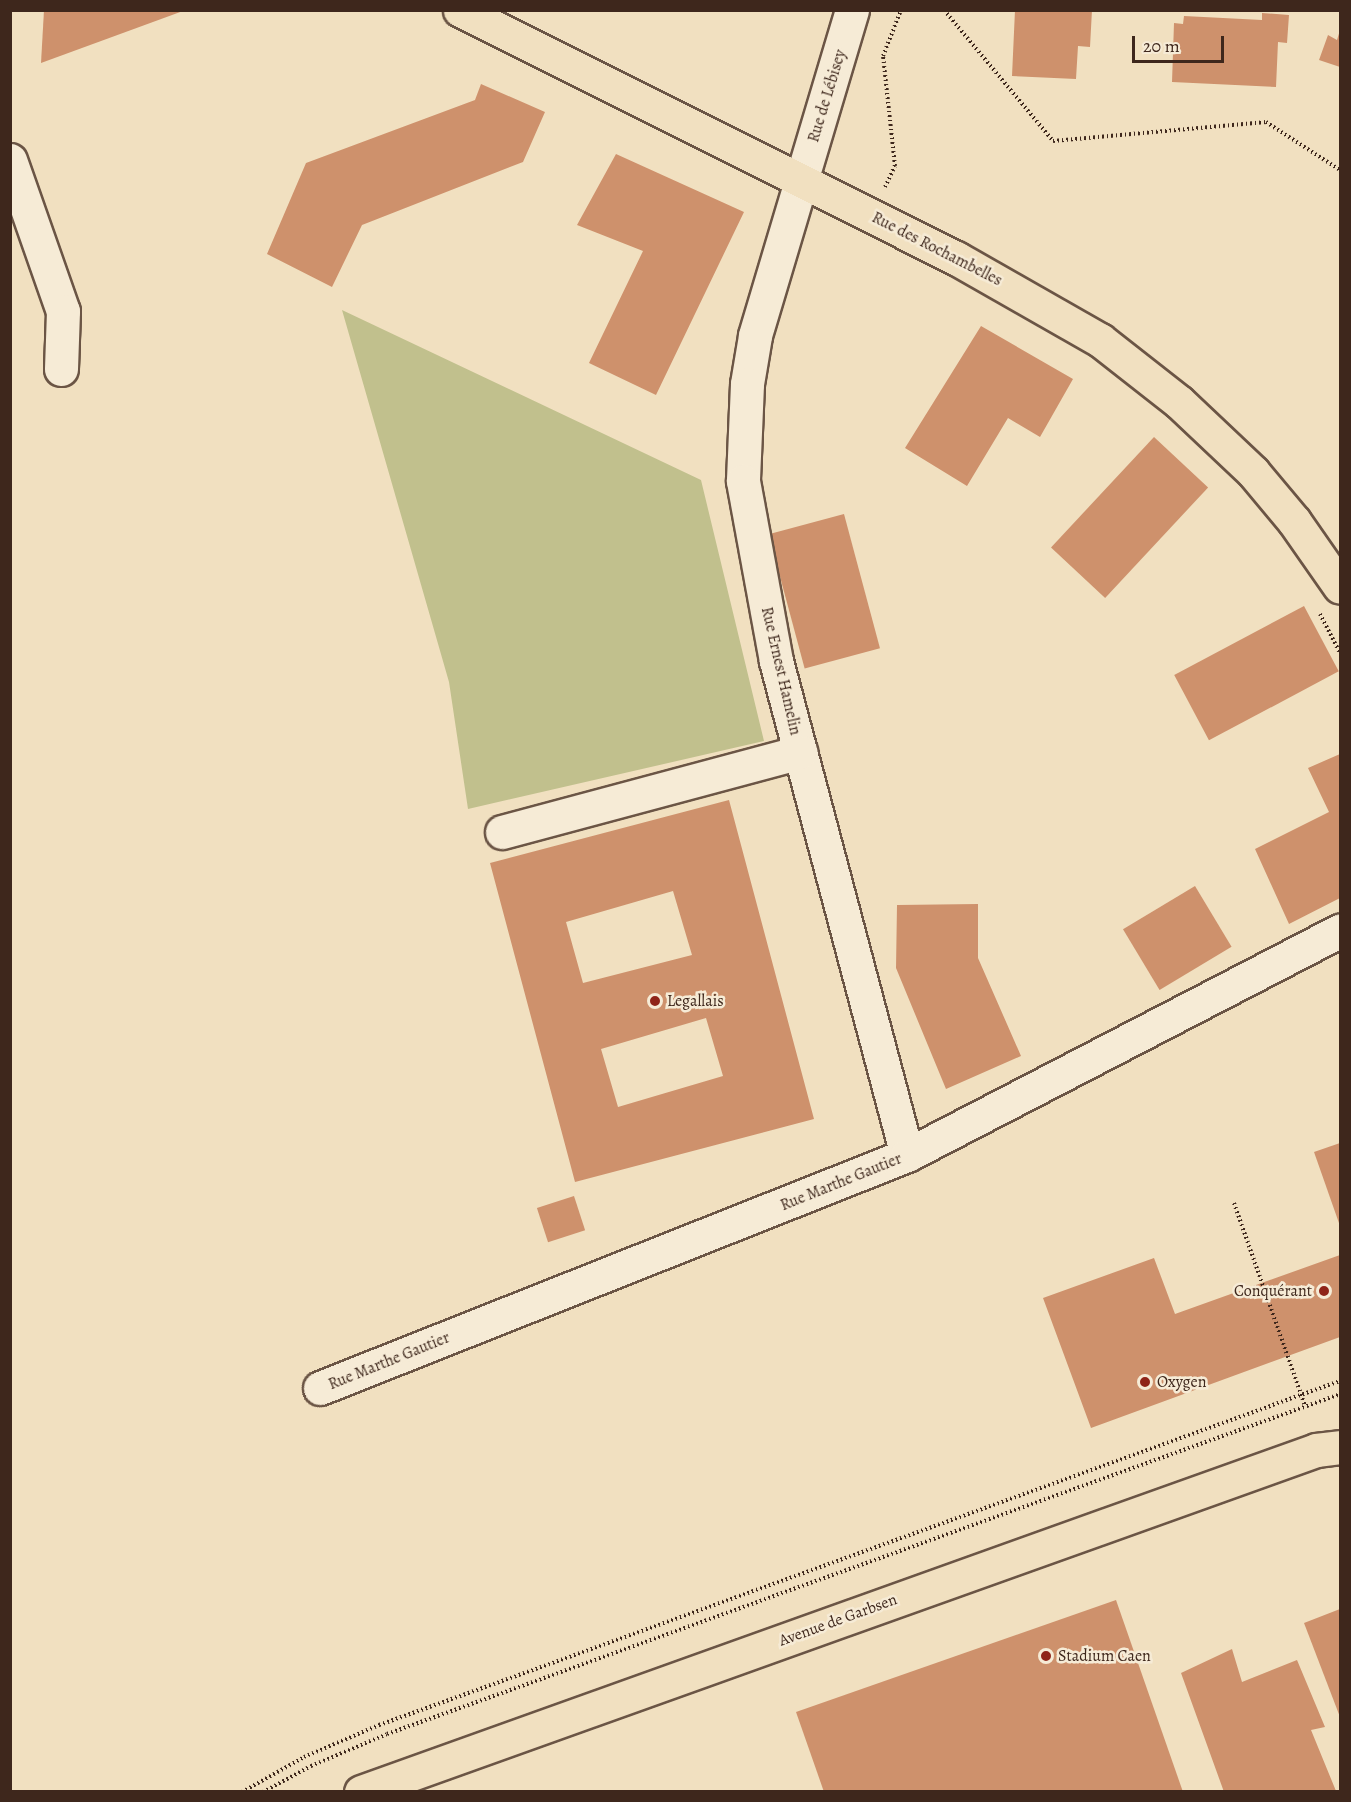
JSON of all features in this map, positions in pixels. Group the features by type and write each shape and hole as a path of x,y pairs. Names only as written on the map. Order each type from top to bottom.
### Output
{"main road":[{"name":"Rue des Rochambelles","path":"460,10 1032,299 1133,365 1201,421 1253,472 1294,521 1329,597"},
{"name":"Avenue de Garbsen","path":"361,1791 1332,1443"}],"street":[{"name":"Rue de Lébisey","path":"802,181 852,10"},
{"path":"10,160 30,224 63,311 61,369"},
{"name":"Rue Ernest Hamelin","path":"802,181 755,336 747,384 743,481 776,662 907,1155"},
{"path":"502,832 800,752"},
{"name":"Rue Marthe Gautier","path":"320,1388 907,1155 1341,931"}],"path":[{"path":"882,192 895,166 883,56 901,10"},
{"path":"944,10 1053,141 1266,122 1341,170"},
{"path":"1329,597 1341,653"},
{"path":"1234,1203 1305,1406"},
{"path":"242,1791 304,1757 379,1725 1341,1381"},
{"path":"263,1791 310,1766 387,1734 1341,1394"}],"shaded area":[{"path":"342,310 701,480 764,741 468,809 449,682"}],"building":[{"path":"44,10 183,10 183,11 41,63"},
{"path":"1015,10 1092,10 1090,47 1078,46 1076,79 1012,76"},
{"path":"1262,13 1289,15 1287,43 1278,42 1276,87 1172,82 1174,23 1183,24 1184,16 1262,20"},
{"path":"1340,30 1340,67 1319,60 1328,35 1337,40"},
{"path":"481,84 545,112 523,162 362,225 332,287 267,254 306,163 475,100"},
{"path":"616,154 744,212 656,395 589,363 643,251 577,225"},
{"path":"981,326 1073,379 1040,437 1008,418 967,486 905,448"},
{"path":"1154,437 1208,487 1105,598 1051,547"},
{"path":"844,514 880,648 805,668 769,534"},
{"path":"1304,606 1339,671 1209,740 1174,675"},
{"path":"1340,754 1340,898 1289,924 1255,849 1329,812 1308,768"},
{"name":"Legallais","path":"729,800 814,1119 575,1182 490,863","holes":["673,891 692,955 583,983 566,922","706,1018 723,1076 618,1107 601,1049"]},
{"path":"1195,886 1232,947 1160,990 1123,929"},
{"path":"978,904 978,958 1021,1056 946,1089 896,968 897,905"},
{"path":"1340,1143 1340,1226 1314,1152"},
{"path":"574,1196 585,1230 548,1242 537,1208"},
{"name":"Oxygen","path":"1340,1255 1340,1337 1091,1428 1043,1298 1154,1258 1175,1314"},
{"name":"Stadium Caen","path":"1116,1600 1183,1792 824,1792 796,1712"},
{"path":"1340,1609 1340,1717 1304,1623"},
{"path":"1232,1649 1242,1682 1297,1660 1325,1727 1311,1730 1336,1791 1224,1792 1181,1673"}],"place":[{"name":"Legallais","path":"655,1001"},
{"name":"Conquérant","path":"1324,1291"},
{"name":"Oxygen","path":"1145,1382"},
{"name":"Stadium Caen","path":"1046,1656"}]}
